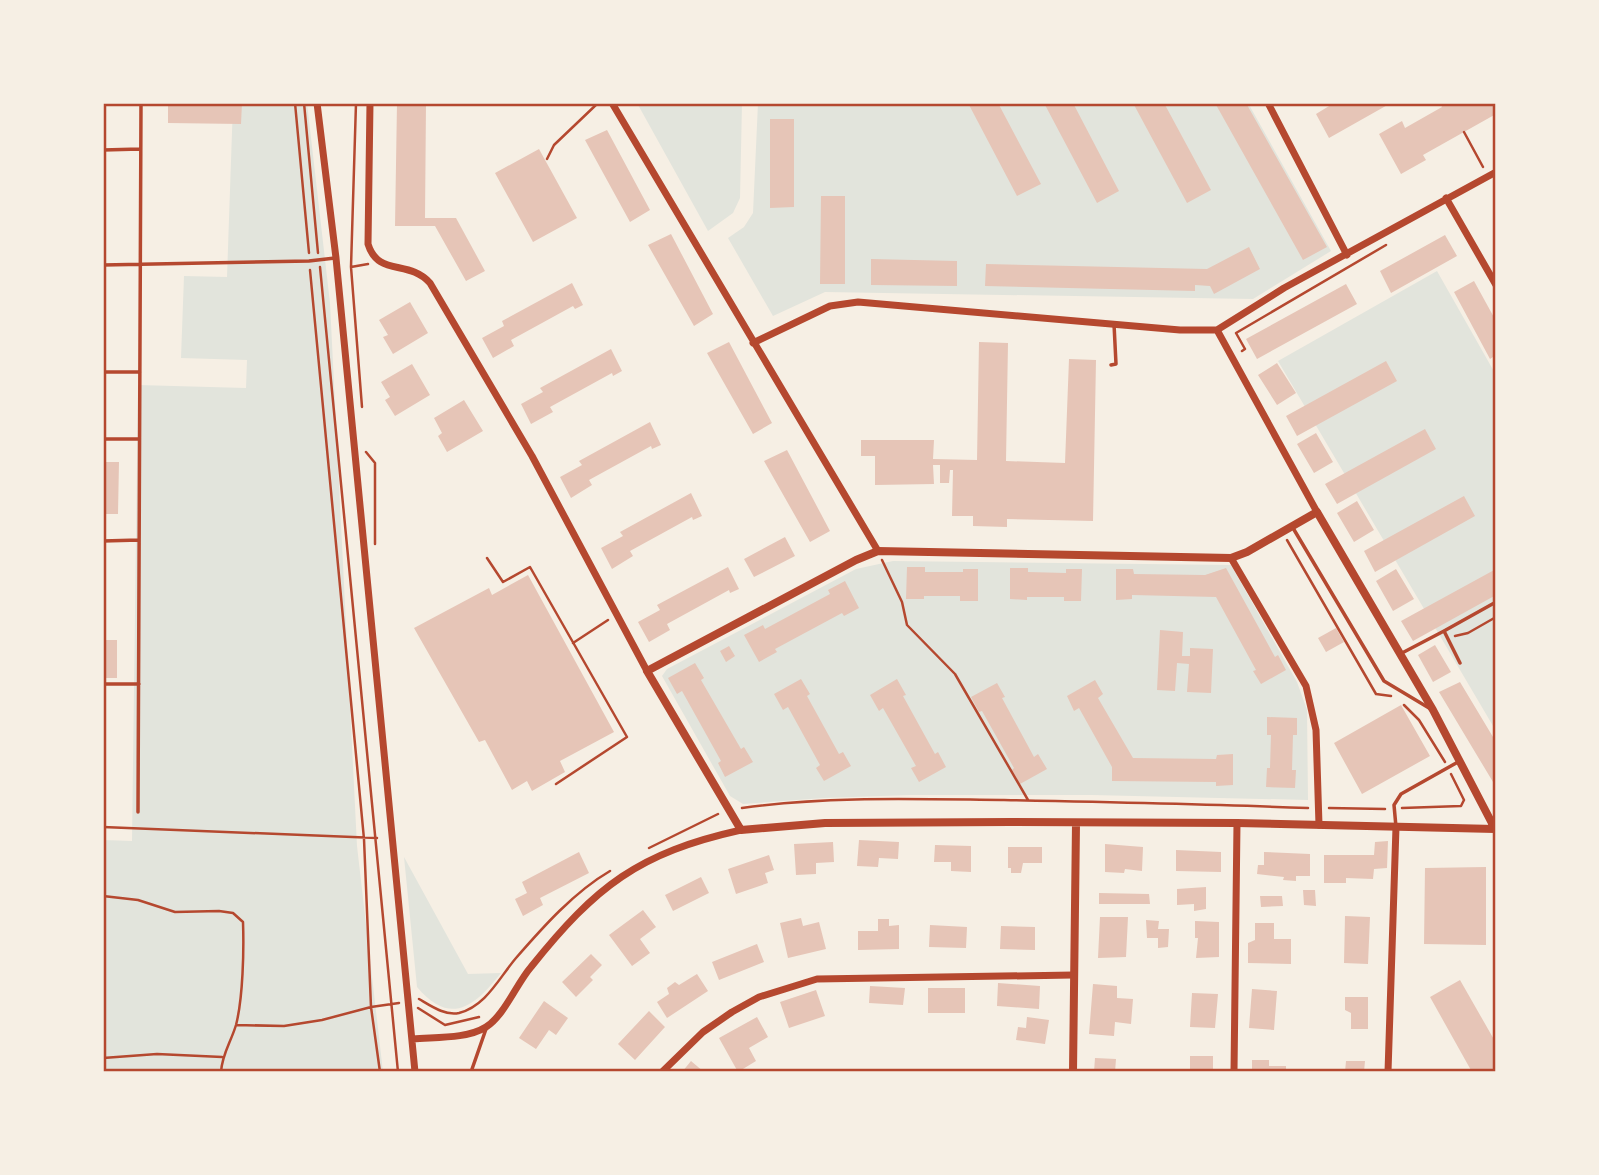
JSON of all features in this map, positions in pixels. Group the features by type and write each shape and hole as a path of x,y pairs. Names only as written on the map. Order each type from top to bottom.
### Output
{"street":[{"path":"317,103 336,258 415,1072"},
{"path":"370,103 368,244 371,256 379,263 422,273 430,283 532,456 647,671 741,830"},
{"path":"612,103 878,551"},
{"path":"1268,103 1348,255"},
{"path":"753,342 830,306 858,302 1180,330 1217,330 1284,288 1496,172"},
{"path":"1446,198 1496,285"},
{"path":"413,1039 471,1033 487,1027 547,947 588,901 606,887 654,857 707,837 741,830 825,823 1237,823 1495,829 1433,710 1317,512 1217,330"},
{"path":"647,671 856,560 878,551 1231,558 1247,552 1317,512"},
{"path":"1231,558 1306,686 1316,730 1319,825"},
{"path":"1234,1072 1237,823"},
{"path":"1073,1072 1076,824"},
{"path":"1388,1072 1396,827"},
{"path":"662,1072 703,1031 732,1012 759,996 817,979 1073,975"}],"lane":[{"path":"138,812 141,103"},
{"path":"103,149 141,149"},
{"path":"103,265 309,261 336,258"},
{"path":"1111,365 1116,364 1114,324"},
{"path":"103,373 140,372"},
{"path":"103,439 139,439"},
{"path":"1292,527 1384,681 1433,710"},
{"path":"103,538 103,541 139,540"},
{"path":"1400,654 1496,602"},
{"path":"1444,631 1460,663"},
{"path":"103,684 138,684"},
{"path":"1396,827 1394,809 1401,794 1460,761"},
{"path":"471,1072 487,1027"}],"path":[{"path":"295,103 365,839 371,1007 380,1072"},
{"path":"304,103 398,1072"},
{"path":"356,103 351,267 363,414"},
{"path":"547,159 554,145 598,103"},
{"path":"1464,132 1488,176"},
{"path":"1231,355 1245,349 1236,333 1392,242"},
{"path":"351,267 379,263"},
{"path":"365,440 366,453 375,463 375,544"},
{"path":"878,551 902,603 907,625 955,674 1028,800"},
{"path":"487,558 503,582 530,567 627,737 556,784"},
{"path":"573,643 617,614"},
{"path":"998,800 1394,809 1461,806 1464,800 1448,767"},
{"path":"103,827 365,839 391,837"},
{"path":"103,896 138,900 176,912 233,913 243,922 244,948 236,1025 222,1057 221,1072"},
{"path":"236,1025 284,1026 322,1020 371,1007 409,1004 419,999 436,1010 457,1013 486,998 514,960"},
{"path":"409,1004 445,1025 489,1014"},
{"path":"103,1058 157,1054 222,1057"}],"shaded area":[{"path":"233,103 307,103 330,303 357,846 383,1072 103,1072 103,840 132,841 138,385 246,388 247,360 181,358 184,276 227,277"},
{"path":"637,103 742,103 740,198 733,213 708,231"},
{"path":"758,103 1248,103 1331,251 1253,299 825,292 773,316 728,238 744,227 753,213"},
{"path":"1437,271 1496,375 1496,731 1278,361"},
{"path":"893,561 1231,565 1297,682 1307,710 1308,800 1092,795 910,795 743,804 730,796 662,676 667,669 856,569"},
{"path":"404,857 468,974 501,973 482,995 462,1007 452,1009 441,1006 417,987"}],"building":[{"path":"168,103 242,103 241,124 168,123"},
{"path":"397,103 426,103 425,218 456,218 485,271 466,281 435,226 395,226"},
{"path":"968,103 998,103 1041,184 1017,196"},
{"path":"1044,103 1073,103 1119,191 1097,203"},
{"path":"1133,103 1164,103 1211,190 1187,203"},
{"path":"1215,103 1246,103 1327,247 1303,260"},
{"path":"1334,103 1391,103 1329,138 1316,114"},
{"path":"1440,103 1496,103 1496,114 1423,155 1426,160 1401,174 1379,134 1402,121 1405,128 1442,107"},
{"path":"770,119 794,119 794,207 770,208"},
{"path":"607,130 650,210 630,222 585,140"},
{"path":"539,149 577,218 533,242 495,173"},
{"path":"821,196 845,196 845,284 820,284"},
{"path":"671,234 713,314 694,326 648,245"},
{"path":"1445,235 1457,256 1391,293 1380,271"},
{"path":"1249,247 1260,269 1214,294 1210,286 1195,285 1195,291 985,286 986,264 1207,269"},
{"path":"871,259 957,261 957,286 871,285"},
{"path":"1474,281 1496,321 1496,355 1490,359 1454,292"},
{"path":"572,283 583,305 575,309 573,306 511,340 514,346 493,358 482,338 504,326 502,321"},
{"path":"1346,284 1357,304 1257,359 1246,339"},
{"path":"410,302 428,333 393,354 383,337 388,335 379,320"},
{"path":"729,342 772,423 753,434 707,353"},
{"path":"979,342 1008,343 1006,461 1065,463 1069,359 1096,360 1093,521 1007,519 1007,527 973,526 973,516 952,516 953,470 950,470 949,483 940,483 940,465 933,465 934,484 875,485 875,456 861,456 861,440 934,440 933,459 977,460"},
{"path":"611,349 622,371 613,376 612,373 550,407 553,412 531,424 521,404 543,392 540,388"},
{"path":"1386,361 1397,381 1297,436 1286,416"},
{"path":"1277,363 1296,393 1277,405 1258,375"},
{"path":"412,364 430,395 395,416 385,400 390,397 381,382"},
{"path":"464,400 483,431 447,452 438,436 442,433 434,418"},
{"path":"650,422 661,445 652,449 651,446 589,480 592,485 571,498 560,477 582,465 579,461"},
{"path":"1425,429 1436,449 1337,504 1325,484"},
{"path":"1316,433 1333,462 1314,473 1297,444"},
{"path":"787,450 830,531 810,542 764,461"},
{"path":"103,462 119,462 118,514 103,514"},
{"path":"691,493 702,516 693,520 692,517 630,551 633,556 612,569 601,548 623,536 620,532"},
{"path":"1464,496 1475,516 1375,572 1364,551"},
{"path":"1357,501 1374,530 1354,542 1337,513"},
{"path":"785,537 795,556 754,577 744,559"},
{"path":"728,567 739,589 730,593 729,590 667,624 670,630 649,642 638,622 660,610 657,605"},
{"path":"907,567 925,567 925,572 963,572 963,569 978,569 978,601 960,601 960,596 906,599"},
{"path":"1010,568 1028,568 1028,572 1066,573 1066,569 1082,569 1081,601 1064,601 1064,597 1010,599"},
{"path":"1226,568 1275,657 1278,655 1286,670 1261,684 1216,597 1132,595 1132,599 1116,600 1116,569 1133,569 1134,574 1205,575"},
{"path":"1396,569 1414,599 1393,611 1376,581"},
{"path":"1496,569 1496,595 1413,641 1401,621"},
{"path":"528,575 614,732 560,761 565,772 532,791 527,781 512,790 485,740 479,742 414,628 489,588 492,595"},
{"path":"845,581 859,608 844,616 842,613 775,649 777,652 759,662 744,635 763,625 765,629 830,594 828,590"},
{"path":"1336,628 1344,642 1326,652 1318,638"},
{"path":"1160,630 1183,632 1182,656 1190,656 1190,648 1213,649 1211,693 1187,692 1189,664 1177,663 1175,691 1157,690"},
{"path":"103,640 117,640 117,678 103,678"},
{"path":"1435,645 1451,672 1433,682 1418,655"},
{"path":"729,646 735,656 726,662 720,651"},
{"path":"695,663 704,678 701,680 741,749 744,747 753,762 725,777 718,763 721,761 682,691 677,694 668,678"},
{"path":"801,679 810,694 807,696 839,754 843,752 851,766 824,781 816,768 820,765 788,707 783,710 774,694"},
{"path":"897,679 906,695 903,696 935,754 938,752 946,767 919,782 911,768 916,766 883,708 879,711 870,695"},
{"path":"1095,680 1103,694 1098,698 1133,758 1216,759 1217,755 1233,754 1233,785 1216,786 1216,782 1112,781 1112,767 1079,708 1074,711 1067,696"},
{"path":"1460,682 1496,742 1496,787 1439,692"},
{"path":"997,683 1005,697 1002,698 1034,757 1038,754 1047,769 1020,784 982,711 979,712 971,697"},
{"path":"1401,705 1430,756 1362,794 1334,743"},
{"path":"1267,717 1297,718 1297,735 1293,735 1292,770 1296,770 1295,788 1266,787 1267,768 1270,768 1271,735 1267,735"},
{"path":"859,840 899,842 898,859 879,858 878,867 857,866"},
{"path":"1388,841 1387,868 1374,869 1373,879 1346,878 1346,883 1324,883 1324,855 1374,855 1375,842"},
{"path":"833,842 834,862 816,863 816,874 796,875 794,844"},
{"path":"1105,844 1143,847 1142,871 1125,869 1124,873 1105,872"},
{"path":"935,845 971,846 971,872 951,871 951,862 934,862"},
{"path":"1008,847 1042,847 1042,863 1023,863 1021,873 1011,873 1011,868 1008,868"},
{"path":"1176,850 1221,852 1221,872 1176,871"},
{"path":"579,852 589,873 540,898 543,905 523,916 515,899 527,893 522,882"},
{"path":"1264,852 1310,854 1310,876 1296,876 1296,881 1257,874 1258,865 1264,865"},
{"path":"769,855 774,870 765,873 768,883 736,894 728,869"},
{"path":"1486,867 1486,945 1424,944 1425,868"},
{"path":"701,877 709,893 673,911 665,895"},
{"path":"1206,887 1206,909 1194,911 1194,904 1177,905 1177,889"},
{"path":"1303,890 1315,890 1316,906 1304,905"},
{"path":"1099,893 1149,894 1150,904 1099,904"},
{"path":"1260,896 1282,896 1283,906 1261,907"},
{"path":"643,910 656,927 640,939 650,953 632,966 609,935"},
{"path":"1345,916 1370,917 1368,964 1344,963"},
{"path":"1100,917 1128,917 1126,957 1098,958"},
{"path":"801,918 803,926 819,922 826,949 788,958 780,923"},
{"path":"878,919 889,919 889,926 899,925 899,949 858,950 858,931 878,931"},
{"path":"1146,920 1159,921 1158,929 1169,929 1168,947 1158,948 1158,938 1147,938"},
{"path":"1195,921 1219,922 1219,957 1196,958 1198,938 1195,938"},
{"path":"1255,923 1274,923 1274,939 1291,939 1291,964 1248,963 1248,943 1255,940"},
{"path":"930,925 967,927 966,948 929,947"},
{"path":"1001,926 1035,927 1035,950 1000,949"},
{"path":"757,944 764,962 719,980 712,962"},
{"path":"591,954 602,965 590,977 593,980 576,997 562,982"},
{"path":"697,974 708,991 667,1018 657,1002 669,994 667,988 675,982 679,985"},
{"path":"1460,980 1496,1043 1496,1072 1472,1072 1430,997"},
{"path":"998,983 1040,986 1039,1009 997,1006"},
{"path":"1093,984 1117,986 1117,998 1133,999 1131,1024 1115,1022 1114,1036 1089,1034"},
{"path":"870,986 905,988 903,1005 869,1003"},
{"path":"928,988 965,988 965,1013 928,1013"},
{"path":"1252,989 1277,991 1274,1030 1249,1028"},
{"path":"816,990 825,1016 789,1028 780,1002"},
{"path":"1192,993 1218,994 1215,1028 1190,1027"},
{"path":"1345,997 1368,997 1368,1029 1351,1029 1351,1013 1345,1010"},
{"path":"544,1001 568,1018 556,1035 549,1030 536,1049 519,1038"},
{"path":"649,1011 665,1027 635,1060 618,1044"},
{"path":"757,1017 768,1037 749,1048 756,1061 738,1072 719,1038"},
{"path":"1027,1017 1049,1020 1045,1044 1016,1040 1018,1027 1026,1028"},
{"path":"1190,1056 1213,1056 1213,1072 1190,1072"},
{"path":"1095,1058 1116,1059 1115,1072 1094,1072"},
{"path":"1252,1060 1269,1060 1269,1066 1286,1066 1286,1072 1252,1072"},
{"path":"691,1061 704,1072 682,1072"},
{"path":"1346,1061 1365,1061 1364,1072 1345,1072"}]}
